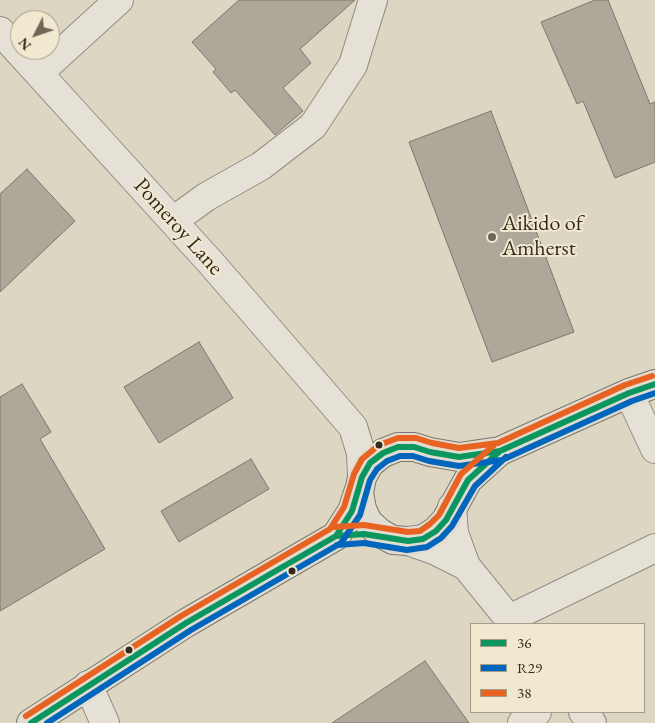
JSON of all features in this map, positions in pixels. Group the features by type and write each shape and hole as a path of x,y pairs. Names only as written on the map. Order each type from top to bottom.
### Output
{"main road":[{"path":"336,536 352,511 361,482 370,463 383,453 398,447 460,457 500,451 629,392 655,384"},
{"path":"419,450 442,463 451,477 454,491 452,507"},
{"path":"30,723 186,623 336,536 364,534 398,539 423,539 436,531 446,520 468,480 500,451"},
{"path":"361,482 359,493 366,518 380,533 398,539"}],"street":[{"path":"39,73 119,0"},
{"path":"173,221 206,198 261,166 313,126 353,65 373,0"},
{"name":"Pomeroy Lane","path":"0,31 212,263 353,427 361,453 361,482"},
{"path":"629,392 655,449"},
{"name":"Pomeroy Lane","path":"353,427 419,450"},
{"path":"452,507 454,533 466,566 511,621 655,548"},
{"path":"398,539 434,550 466,566"},
{"path":"88,685 105,723"},
{"path":"522,723 535,713"},
{"path":"584,713 592,723"}],"building":[{"path":"239,0 355,0 300,49 311,63 283,88 303,111 275,135 235,90 231,93 213,72 216,69 192,42"},
{"path":"595,0 608,0 650,104 655,102 655,162 615,178 583,101 577,104 541,22"},
{"name":"Aikido of Amherst","path":"491,111 574,332 492,362 409,142"},
{"path":"27,169 75,221 0,292 0,194"},
{"path":"199,342 233,398 159,443 124,387"},
{"path":"22,384 51,432 40,439 105,549 0,611 0,397"},
{"path":"251,459 269,489 179,542 161,511"},
{"path":"425,661 469,723 332,723"}],"transit line":[{"name":"38","path":"26,716 181,616 330,529 344,507 354,474 362,459 379,445 398,438 416,438 459,448 498,443 625,385 652,376"},
{"name":"36","path":"31,723 186,623 336,536 352,511 362,477 370,463 383,453 398,447 414,447 459,457 500,451 629,393 655,384"},
{"name":"R29","path":"47,723 191,630 341,543 360,515 370,480 377,469 387,461 400,456 413,456 459,466 502,460 632,401 655,393"},
{"name":"36","path":"305,554 336,536 364,534 408,541 423,539 436,531 446,520 468,480 500,451 520,442"},
{"name":"38","path":"335,527 364,525 408,532 420,531 439,515 461,474 494,445"},
{"name":"R29","path":"337,545 364,543 407,550 427,547 441,538 452,526 475,486 506,457"}],"place":[{"name":"Aikido of Amherst","path":"492,237"}]}
